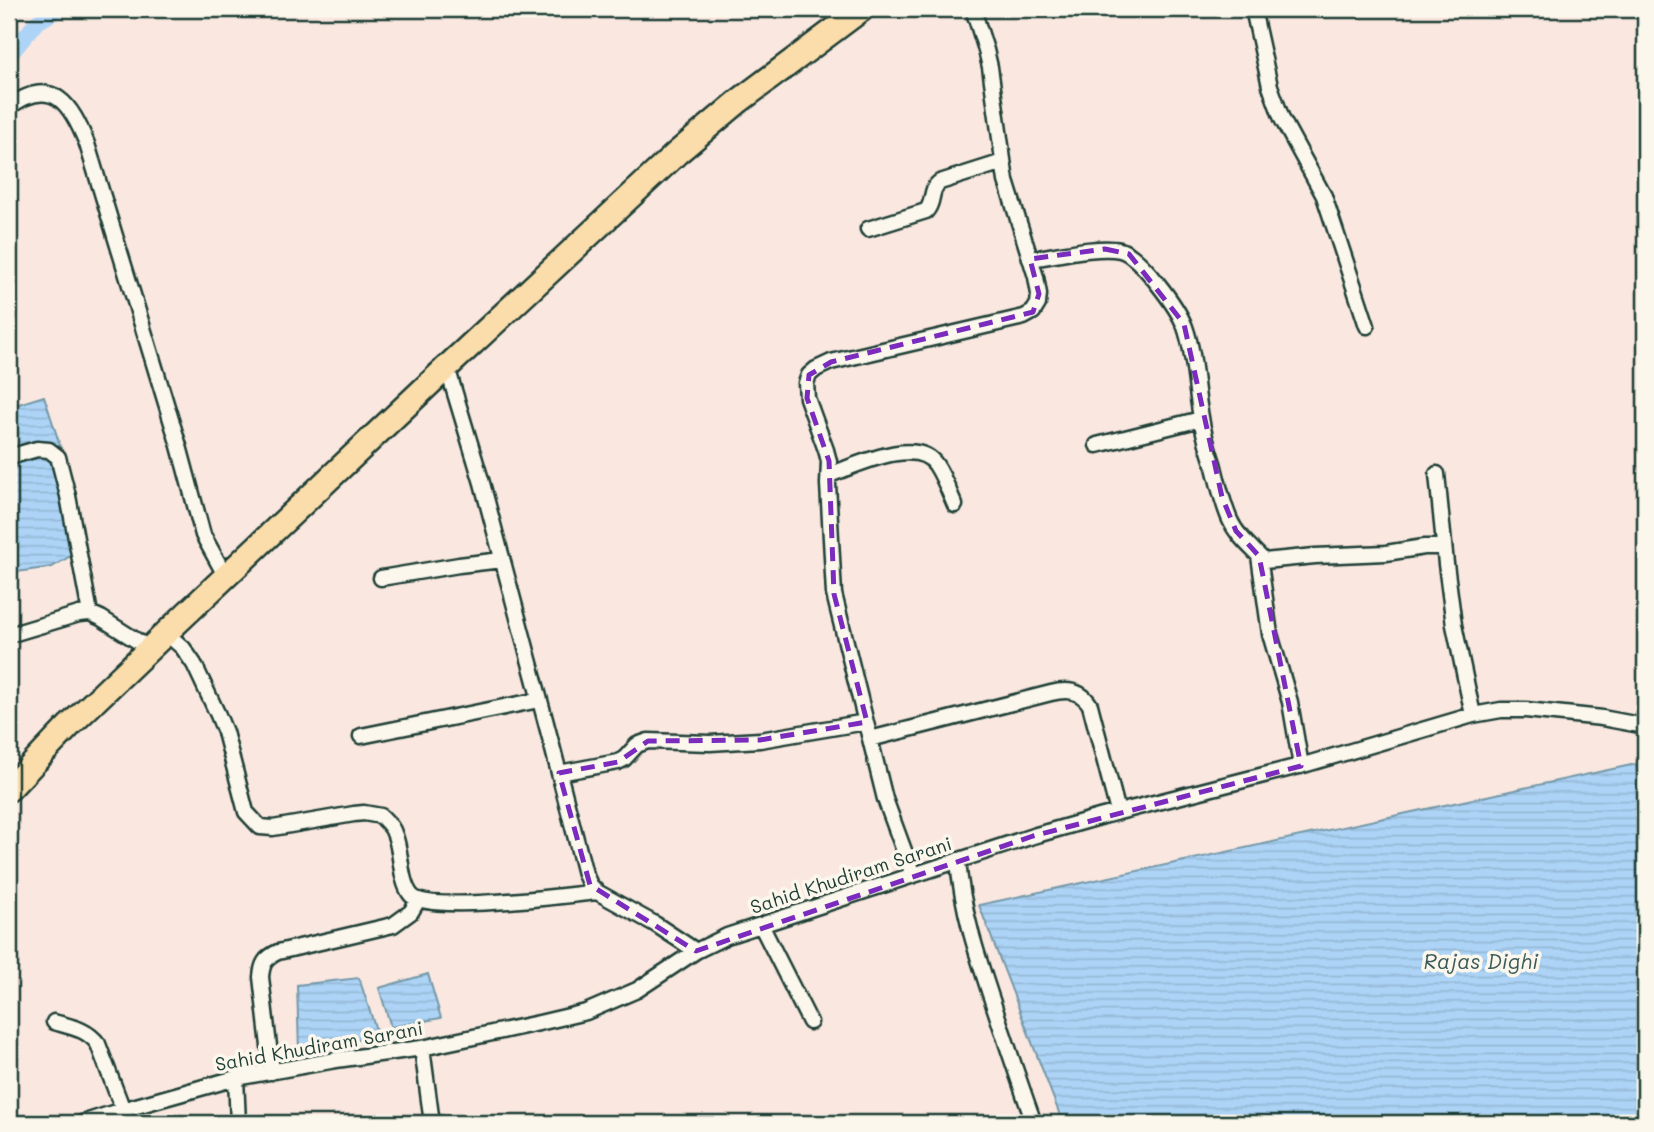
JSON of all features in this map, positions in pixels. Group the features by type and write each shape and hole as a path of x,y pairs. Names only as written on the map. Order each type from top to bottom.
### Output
{"highway":[{"path":"9,789 70,725 166,633 677,153 739,101 862,9"}],"street":[{"path":"913,875 885,799 834,594 829,461 807,398 806,383 809,375 816,369 831,362 1024,317 1033,312 1038,304 1039,294 1030,259 1011,201 990,67 974,9"},
{"path":"1253,9 1270,86 1282,119 1324,196 1367,326"},
{"path":"9,107 20,99 36,94 50,94 63,101 80,127 180,446 201,527 208,546 226,577"},
{"path":"868,229 926,211 930,208 933,188 940,182 1003,162"},
{"path":"1645,218 1645,224"},
{"path":"1030,259 1105,249 1121,250 1142,265 1175,307 1189,342 1201,419 1222,497 1236,531 1264,561 1444,547"},
{"path":"447,367 482,483 585,874 597,892 655,924 696,951"},
{"path":"1097,445 1201,419"},
{"path":"9,457 37,449 49,450 58,457 90,613"},
{"path":"828,475 895,453 926,454 936,464 955,505"},
{"path":"1437,474 1454,625 1473,715"},
{"path":"1259,556 1270,634 1290,702 1301,766"},
{"path":"381,578 502,560"},
{"path":"9,635 90,613 150,649"},
{"path":"166,633 183,648 194,664 225,732 246,812 260,827 273,828 364,813 381,816 394,832 410,894 418,900 431,903 491,902 597,892"},
{"path":"870,739 1051,693 1074,691 1085,697 1090,705 1118,812"},
{"path":"361,736 539,700"},
{"name":"Sahid Khudiram Sarani","path":"82,1123 125,1117 236,1078 422,1048 586,1012 637,990 710,943 761,925 1033,836 1301,766 1473,715 1501,710 1526,710 1645,726"},
{"path":"559,773 618,762 637,745 648,741 710,743 760,740 866,722"},
{"path":"958,860 960,890 968,924 1034,1123"},
{"path":"272,1072 261,977 262,966 267,957 278,952 393,925 411,912 418,900"},
{"path":"761,925 810,1022"},
{"path":"54,1022 85,1031 98,1044 125,1117"},
{"path":"422,1048 432,1123"},
{"path":"236,1078 238,1123"}],"highlighted area":[{"path":"1105,249 1129,254 1184,324 1222,497 1236,531 1259,556 1301,766 1033,836 696,951 590,885 559,773 618,762 648,741 760,740 867,722 834,594 829,461 807,398 809,375 831,362 1033,312 1039,294 1030,259"}],"water":[{"path":"44,396 67,467 82,549 52,567 9,573 9,407"},
{"name":"Rajas Dighi","path":"1636,764 1645,851 1645,1123 1063,1123 979,905"},
{"path":"428,974 441,1018 391,1027 379,988"},
{"path":"359,978 378,1036 299,1051 297,985"}],"waterway":[{"path":"9,56 36,23 59,9"}]}
